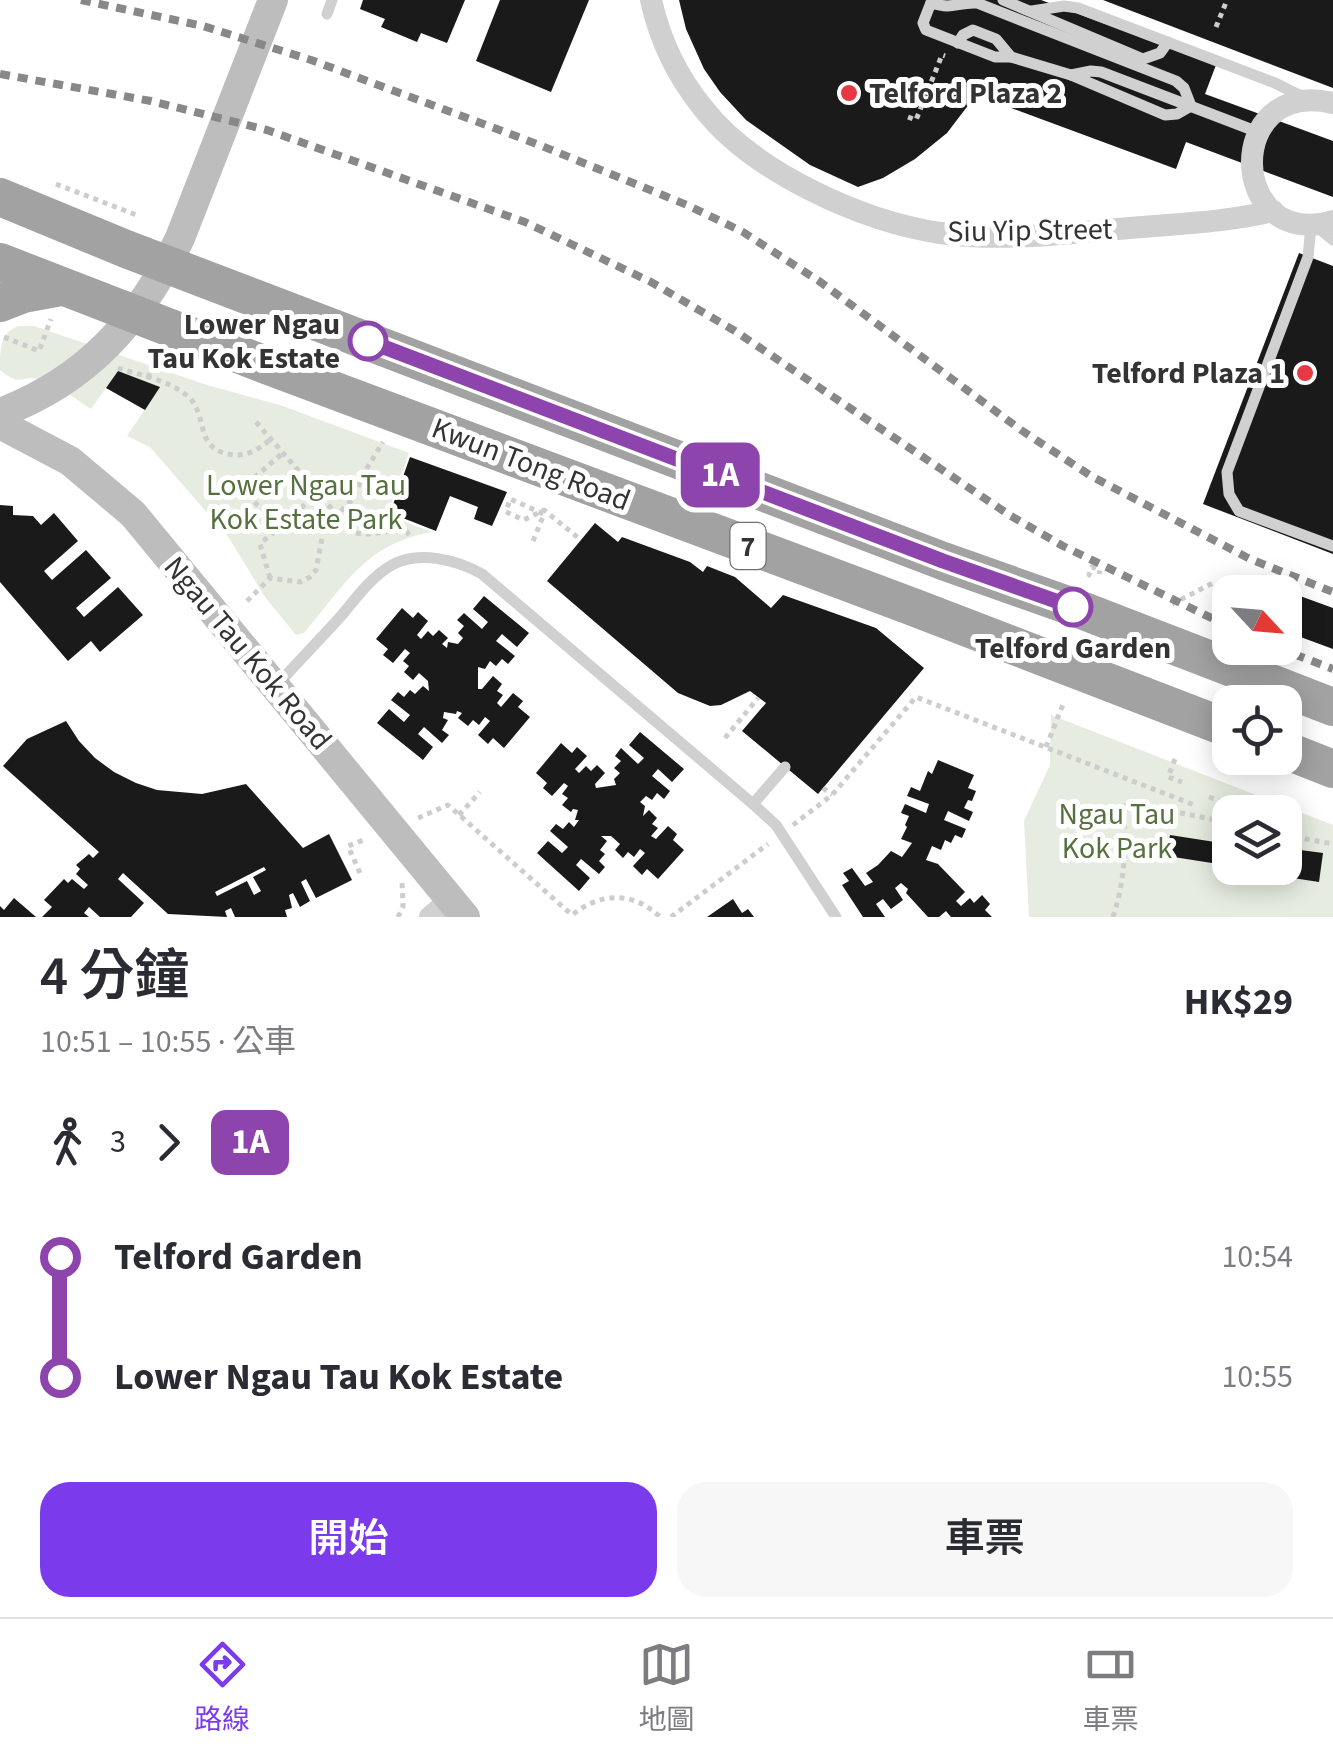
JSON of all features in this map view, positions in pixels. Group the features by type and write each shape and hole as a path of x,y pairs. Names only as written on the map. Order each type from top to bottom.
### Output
{"highway":[{"name":"Kwun Tong Road","path":"0,197 143,256 1333,706"},
{"name":"Kwun Tong Road","path":"0,262 1212,723"},
{"path":"2,320 23,294 61,287"},
{"path":"1302,757 1333,769"}],"main road":[{"path":"0,413 52,389 77,372 102,351 147,298 180,238 273,0"},
{"name":"Ngau Tau Kok Road","path":"0,424 70,461 133,514 276,686 449,911"}],"street":[{"name":"Siu Yip Street","path":"651,0 658,30 680,76 704,111 739,144 813,191 877,218 942,233 1011,236 1158,226 1251,216 1272,210"},
{"path":"1323,228 1297,224 1272,210 1253,182 1250,165 1258,132 1271,116 1288,105 1324,98"}],"lane":[{"path":"327,14 332,0"},
{"path":"1003,0 1143,59 1160,53 1168,42"},
{"path":"1191,106 1184,88 1176,81 977,2 947,8 932,1 923,26 995,57 1011,57 1071,75 1101,72 1258,132"},
{"path":"1032,11 1078,8 1324,98"},
{"path":"1323,228 1308,256 1227,472 1229,494 1238,511 1333,546"},
{"path":"276,686 390,566 425,558 467,566 482,574 776,825 836,917"},
{"path":"753,804 785,767"}],"path":[{"path":"1216,27 1227,0"},
{"path":"908,117 916,120 942,56 951,59"},
{"path":"56,184 139,216"},
{"path":"2,320 40,350 46,335"},
{"path":"148,378 156,352"},
{"path":"110,365 188,395 196,405 207,442 215,450 232,456 247,454 271,439"},
{"path":"256,422 352,532 362,535 397,530 408,532 411,537"},
{"path":"270,578 300,582 316,570 324,528 352,500 382,443"},
{"path":"278,528 242,488 282,453"},
{"path":"270,578 260,544 317,494"},
{"path":"533,541 544,514 510,499 506,512 524,520 544,510 581,540"},
{"path":"1091,576 1092,567 1100,570 1099,574"},
{"path":"246,601 270,578"},
{"path":"1172,604 1212,584"},
{"path":"788,828 832,796 916,696 1197,806"},
{"path":"724,738 758,698"},
{"path":"1046,747 1064,702"},
{"path":"1176,759 1168,777 1182,782"},
{"path":"824,788 832,796"},
{"path":"480,792 459,815 572,916 597,900 623,897 648,906 660,917"},
{"path":"1113,917 1126,853 1123,806 1146,806 1212,819"},
{"path":"1302,838 1333,844"},
{"path":"671,917 774,840"},
{"path":"398,917 403,906 402,878"}],"green space":[{"name":"Lower Ngau Tau Kok Estate Park","path":"19,326 34,326 207,385 280,405 409,453 387,515 432,532 390,546 373,557 345,583 304,633 296,635 265,597 229,538 150,447 127,436 160,387 118,371 91,409 45,381 13,378 0,370 1,348 8,332"},
{"name":"Ngau Tau Kok Park","path":"1051,715 1256,795 1212,795 1212,885 1302,885 1302,813 1333,825 1333,917 1029,917 1024,821 1050,765"}],"building":[{"path":"363,0 465,0 447,43 421,33 417,42 381,27 385,19 360,9"},
{"path":"500,0 589,0 551,92 476,61"},
{"path":"679,0 1041,0 1216,65 1205,94 1333,141 1333,197 1186,142 1176,169 976,95 947,133 915,159 858,187 810,165 746,120 704,69 686,29"},
{"path":"1103,0 1333,0 1333,88"},
{"name":"Telford Plaza 1","path":"1299,253 1333,266 1333,554 1203,504"},
{"path":"118,371 160,387 145,410 106,388"},
{"path":"410,457 507,492 492,526 474,519 478,507 450,496 436,531 390,513"},
{"path":"0,505 13,506 13,515 33,516 41,525 54,513 78,541 44,571 52,580 86,550 111,578 76,608 84,617 118,587 143,615 100,652 91,641 68,661 0,582"},
{"path":"595,523 618,542 622,537 690,562 703,572 707,566 735,577 771,608 783,595 876,628 924,668 818,794 742,731 766,703 750,691 710,706 678,693 547,581"},
{"path":"484,596 529,633 517,647 502,634 496,641 515,656 508,664 502,659 496,666 490,661 485,669 478,667 478,689 493,676 502,684 497,691 503,695 497,703 501,707 513,693 523,701 518,707 530,717 504,748 493,738 488,744 478,735 490,721 485,717 479,725 473,720 468,726 458,718 462,713 444,712 443,718 448,720 442,730 449,735 442,743 424,727 418,734 433,747 423,760 377,723 389,709 404,722 410,715 391,700 398,692 404,697 410,690 415,694 423,686 429,691 428,681 419,673 413,680 404,672 409,666 403,661 410,653 405,649 393,663 383,655 388,649 376,639 402,608 413,618 418,612 428,621 417,635 421,639 428,631 433,636 439,630 448,638 442,644 447,648 448,642 458,644 463,638 458,633 464,626 457,620 464,613 482,629 488,622 473,609"},
{"path":"1302,597 1333,608 1333,649 1302,638"},
{"path":"66,721 95,758 136,783 157,790 202,794 246,784 303,848 329,834 352,880 316,898 306,879 301,882 310,901 300,907 293,893 289,895 292,908 285,910 287,917 235,917 231,908 225,911 227,917 168,914 123,873 118,879 144,903 131,917 100,917 89,907 84,913 89,917 42,917 52,907 44,900 64,879 68,883 72,879 84,889 88,885 76,874 80,869 76,865 89,854 93,858 99,852 3,766 27,739","holes":["264,867 266,870 253,877 261,891 254,895 247,881 217,896 215,892"]},
{"path":"640,732 684,769 672,782 658,769 652,776 670,791 664,799 657,793 652,800 646,796 640,802 645,806 643,816 649,810 657,818 652,824 658,828 651,836 656,839 668,826 677,834 673,840 684,850 658,879 647,869 642,875 633,866 645,853 640,849 634,857 628,852 623,858 615,850 620,844 611,836 601,836 607,841 600,850 605,854 599,861 605,867 599,874 581,859 576,865 590,878 579,891 537,853 548,841 562,853 568,847 550,831 556,824 563,829 569,822 574,827 579,820 575,820 578,810 571,812 562,805 568,798 562,794 568,786 564,783 552,796 543,788 547,783 536,773 561,743 572,753 577,747 587,756 575,769 579,773 586,766 591,771 597,765 605,773 596,788 616,785 614,779 620,773 614,768 621,761 615,756 621,748 638,764 644,758 629,745"},
{"path":"938,760 974,775 968,788 976,791 964,808 973,812 969,821 948,811 944,820 966,829 962,838 955,835 951,843 945,840 941,850 932,846 926,860 938,864 965,892 956,901 961,906 970,898 974,903 982,895 990,904 985,910 992,917 951,917 946,911 939,917 928,917 901,883 895,888 903,900 891,909 883,899 876,904 885,917 863,917 842,885 849,881 843,873 852,868 865,886 873,882 866,873 891,851 902,857 912,843 901,839 909,816 901,813 905,804 926,813 929,804 907,796 911,787 920,791 928,771 932,774"},
{"path":"1170,835 1212,842 1212,863 1167,856"},
{"path":"1302,850 1323,853 1319,882 1302,879"},
{"path":"14,898 36,917 0,917 0,906 4,910"},
{"path":"733,899 742,913 748,909 754,917 707,917"}],"railway":[{"path":"81,0 203,26 311,60 687,205 743,232 819,281 1021,430 1091,476 1250,559 1333,592"},
{"path":"0,74 151,101 267,130 525,222 651,282 735,331 1011,516 1063,546 1212,618"},
{"path":"1302,657 1333,669"}],"bus line":[{"name":"1A","path":"368,341 1073,607"}],"place":[{"name":"Telford Plaza 2","path":"849,93"},
{"name":"Lower Ngau Tau Kok Estate","path":"368,341"},
{"name":"Telford Plaza 1","path":"1305,373"},
{"name":"Telford Garden","path":"1073,607"}]}
